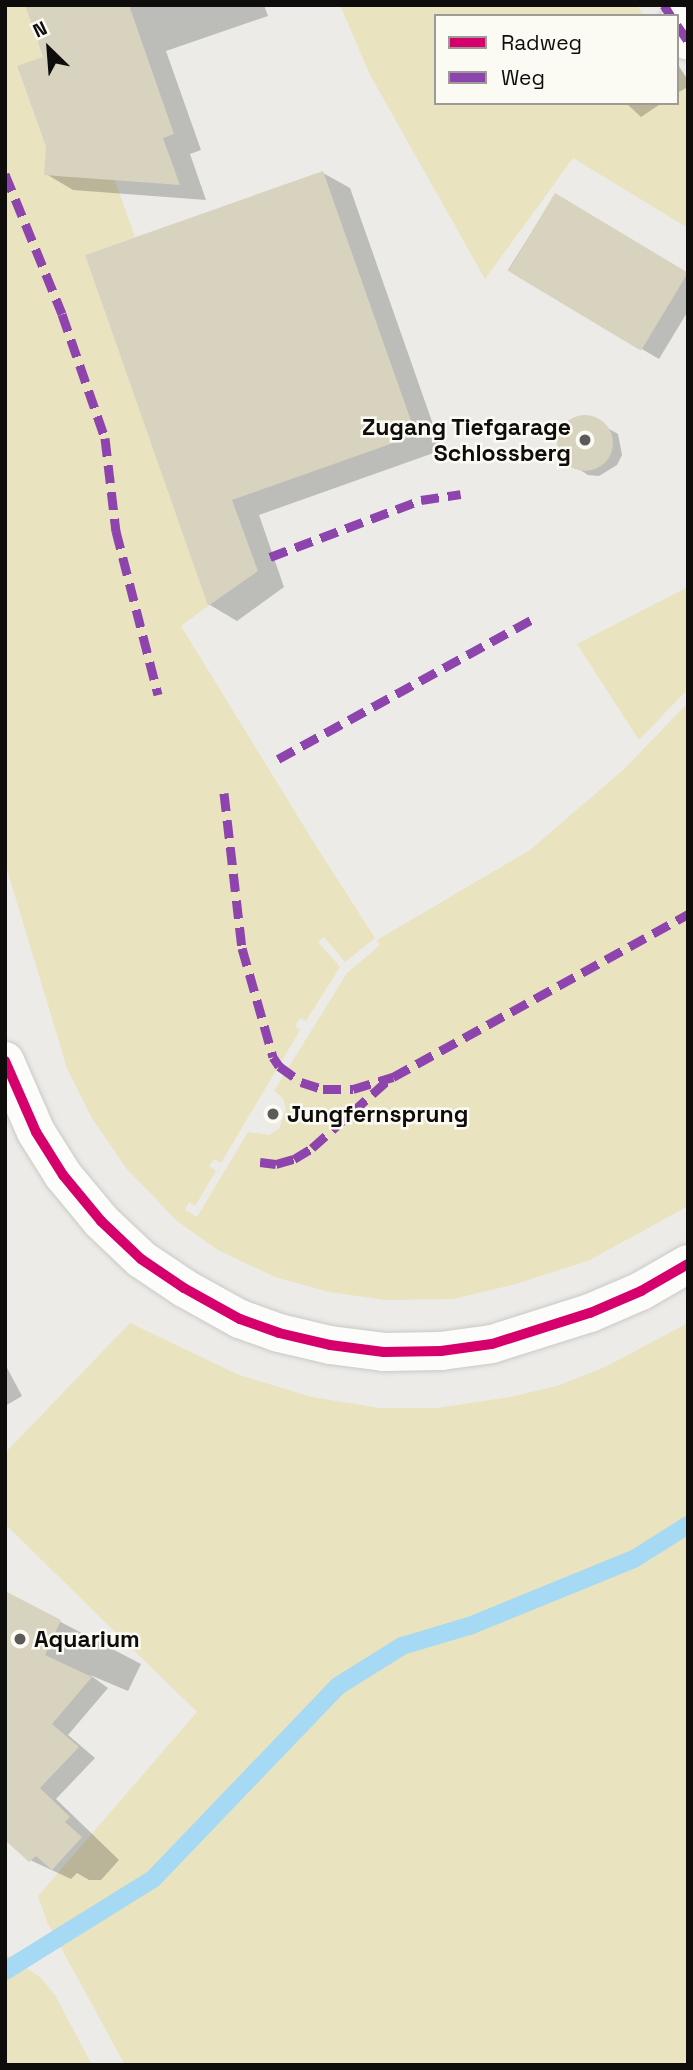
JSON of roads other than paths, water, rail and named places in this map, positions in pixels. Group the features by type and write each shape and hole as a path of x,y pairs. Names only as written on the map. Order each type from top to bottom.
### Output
{"main road":[{"path":"5,1061 36,1132 63,1175 101,1221 141,1259 184,1288 240,1319 279,1333 330,1345 384,1352 441,1351 492,1344 590,1314 641,1291 688,1264"}],"waterway":[{"path":"5,1971 153,1879 338,1686 402,1646 472,1625 634,1559 688,1525"}],"place":[{"name":"Zugang Tiefgarage Schlossberg","path":"585,440"},
{"name":"Jungfernsprung","path":"273,1114"},
{"name":"Aquarium","path":"20,1639"}]}
